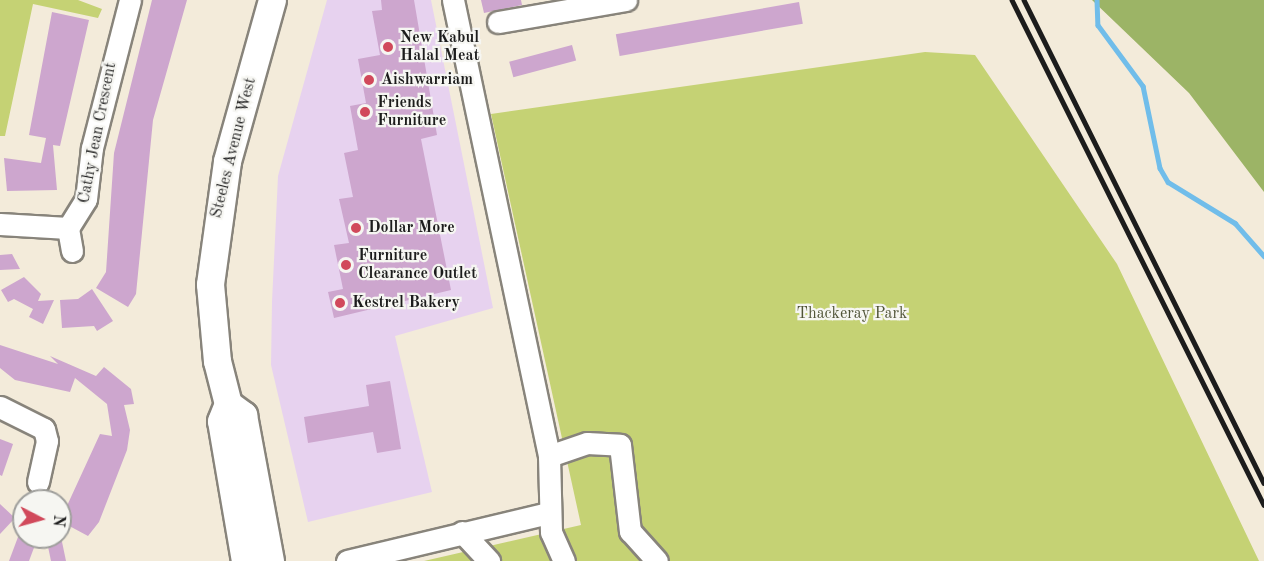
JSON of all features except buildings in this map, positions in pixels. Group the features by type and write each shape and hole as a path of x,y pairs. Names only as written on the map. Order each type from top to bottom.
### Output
{"main road":[{"name":"Steeles Avenue West","path":"245,561 221,421 228,404 217,361 210,285 215,220 272,0"},
{"name":"Steeles Avenue West","path":"228,404 243,415 270,561"}],"street":[{"name":"Cathy Jean Crescent","path":"68,228 86,199 94,138 130,0"},
{"path":"453,0 549,456 549,513 564,561"},
{"path":"498,22 596,2 626,0"},
{"path":"0,224 68,228 72,251"},
{"path":"0,407 44,429 47,441 38,482"},
{"path":"549,456 587,443 620,445 630,531 657,561"},
{"path":"347,561 549,513"},
{"path":"462,532 489,561"}],"shaded area":[{"path":"327,0 431,0 493,308 395,336 432,492 308,522 271,365 272,302 278,176"}],"green space":[{"path":"0,0 78,0 102,9 98,18 33,4 5,136 0,136"},
{"path":"1092,0 1264,0 1264,192 1189,93"},
{"name":"Thackeray Park","path":"925,52 975,55 1117,264 1259,561 424,561 581,525 491,114"}],"waterway":[{"path":"1097,0 1098,25 1143,86 1160,168 1168,182 1235,223 1264,256"}],"railway":[{"path":"1012,0 1264,505"},
{"path":"1024,0 1264,483"}],"place":[{"name":"New Kabul Halal Meat","path":"388,47"},
{"name":"Aishwarriam","path":"369,80"},
{"name":"Friends Furniture","path":"365,112"},
{"name":"Dollar More","path":"356,228"},
{"name":"Furniture Clearance Outlet","path":"346,265"},
{"name":"Kestrel Bakery","path":"340,303"}]}
